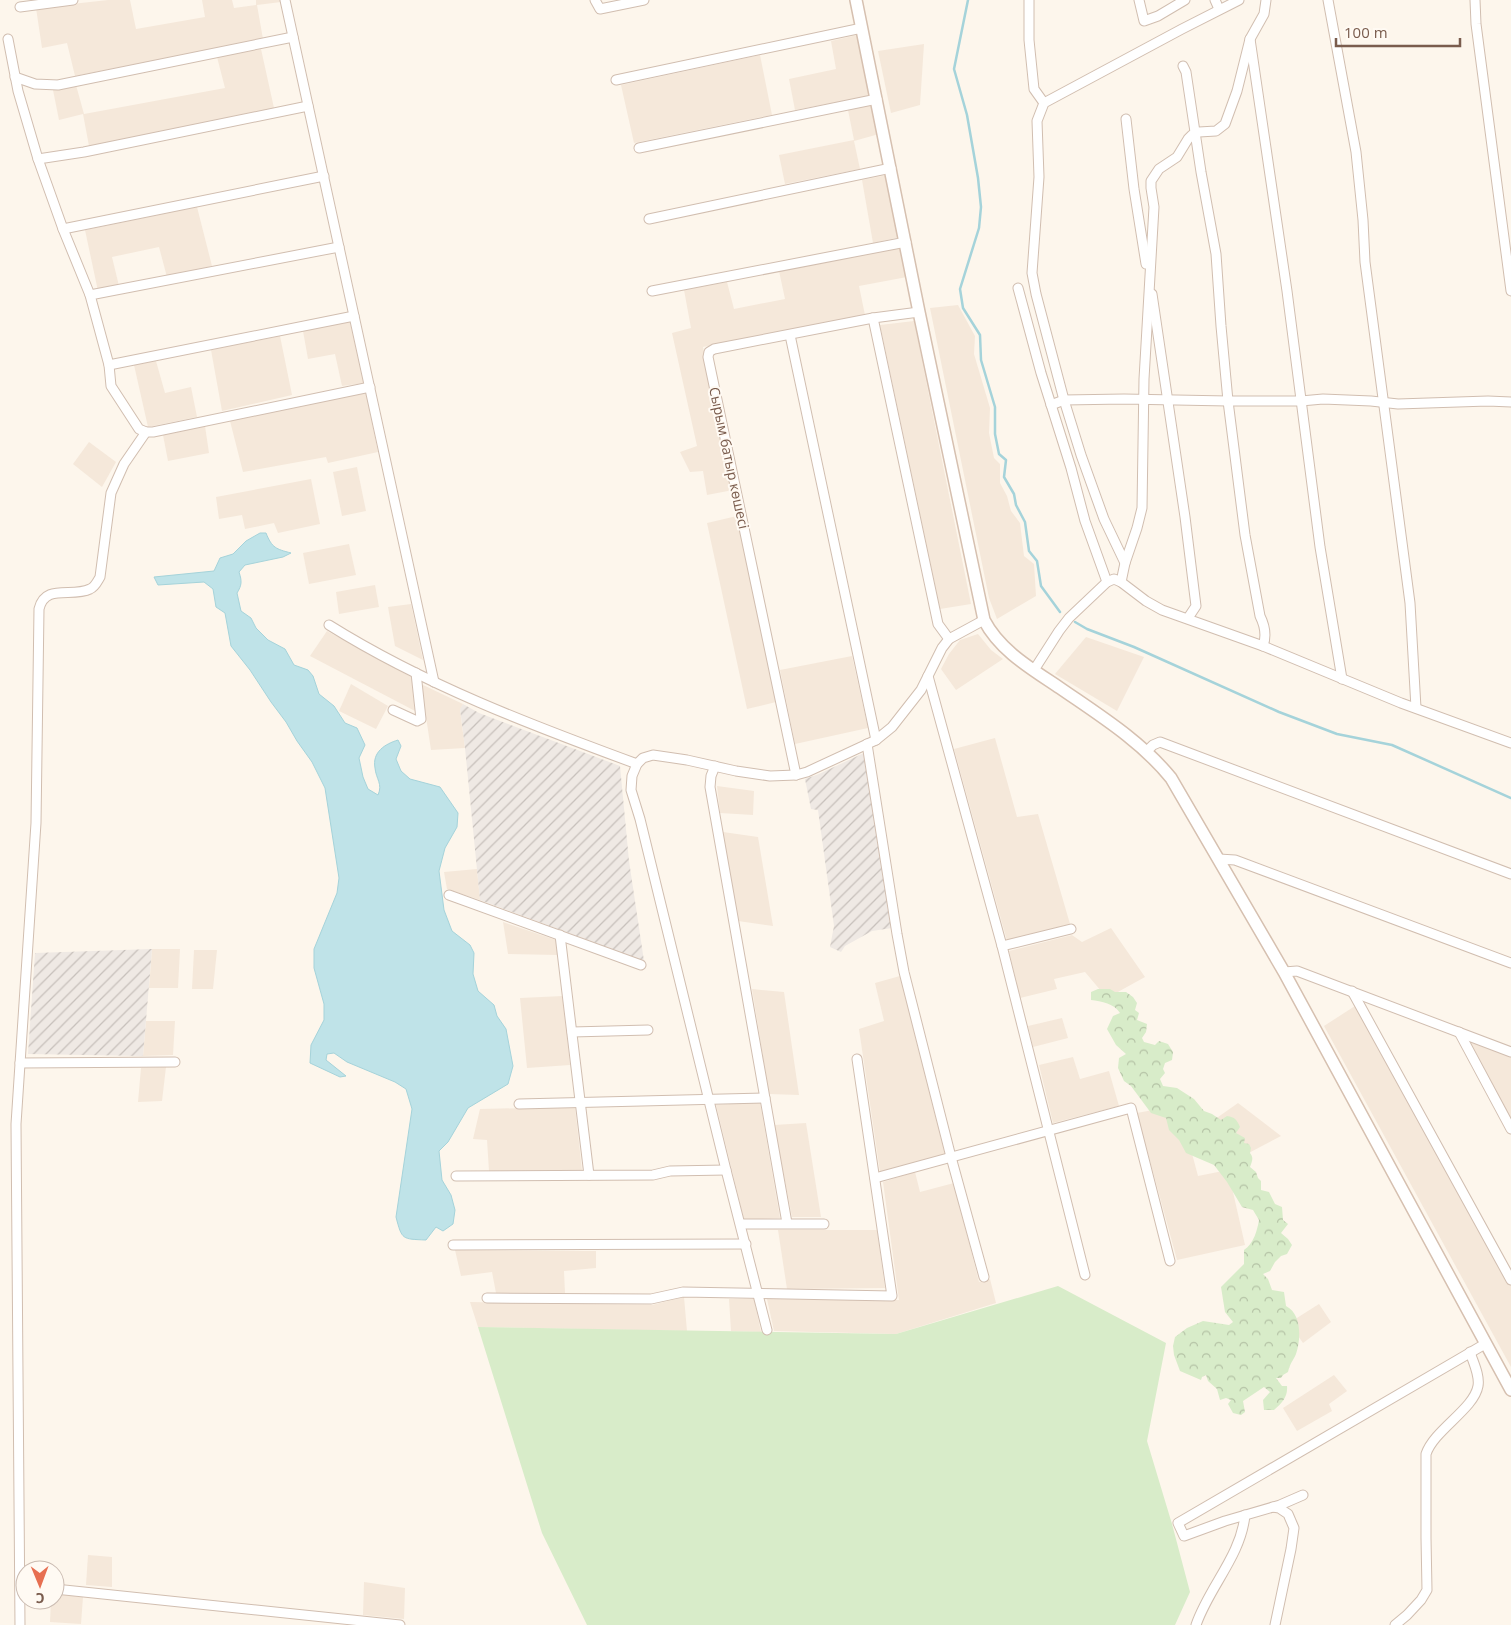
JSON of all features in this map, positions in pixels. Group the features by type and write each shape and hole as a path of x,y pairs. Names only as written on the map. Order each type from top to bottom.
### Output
{"main road":[{"path":"856,0 984,620 1002,646 1146,752 1160,764 1171,778 1284,972 1511,1390"}],"street":[{"path":"20,7 73,0"},
{"path":"285,0 434,682"},
{"path":"594,0 600,9 644,0"},
{"path":"1029,0 1029,40 1034,90 1044,103"},
{"path":"1139,0 1144,21 1158,16 1185,0"},
{"path":"1215,0 1219,10"},
{"path":"1125,563 1095,496 1064,400 1036,294 1032,273 1039,177 1037,121 1044,103 1239,0"},
{"path":"1121,582 1142,508 1143,400 1154,207 1151,182 1159,169 1177,157 1188,139 1195,133 1216,131 1225,124 1237,91 1250,39 1264,14 1266,0"},
{"path":"1328,0 1356,152 1365,262 1409,594 1416,708"},
{"path":"1476,0 1477,33 1511,291"},
{"path":"616,80 862,28"},
{"path":"15,77 35,84 58,85 293,37"},
{"path":"8,39 15,77 38,159 63,229 90,295 109,365 111,386 139,429 146,432 154,432 370,387"},
{"path":"1250,39 1276,213 1320,547 1342,679"},
{"path":"1183,66 1186,72 1216,254 1228,401 1246,535 1260,616 1265,634 1263,646"},
{"path":"639,148 877,98"},
{"path":"38,159 84,152 308,106"},
{"path":"1126,120 1134,189 1149,282 1152,290 1185,517 1196,606 1188,618"},
{"path":"648,219 891,168"},
{"path":"63,229 324,176"},
{"path":"652,291 906,242"},
{"path":"90,295 339,247"},
{"path":"1018,288 1088,528 1107,582"},
{"name":"Сырым батыр көшесі","path":"796,775 708,357 709,352 714,349 873,318 920,312"},
{"path":"109,365 354,316"},
{"path":"873,318 938,624 949,639"},
{"path":"790,334 871,742 897,934 904,972 984,1277"},
{"path":"1051,405 1064,400 1301,401 1336,399 1398,404 1511,402"},
{"path":"22,1560 16,1124 36,823 39,609 41,601 49,594 88,590 95,586 100,577 112,493 124,464 146,432"},
{"path":"1034,670 1069,618 1107,582 1114,579 1162,610 1263,646 1416,708 1511,743"},
{"path":"767,1330 708,1099 640,819 631,790 632,776 637,764 643,758 653,756 687,760 770,776 796,775 814,769 871,742 892,727 921,690 942,648 949,639 984,620"},
{"path":"329,625 434,682 498,712 637,764"},
{"path":"393,710 417,721 422,719 416,672"},
{"path":"928,676 1002,946 1085,1275"},
{"path":"1146,752 1153,745 1160,742 1511,874"},
{"path":"715,766 710,786 787,1223"},
{"path":"1219,859 1236,860 1511,963"},
{"path":"449,895 641,965"},
{"path":"1002,946 1071,929"},
{"path":"560,935 589,1175"},
{"path":"1284,972 1297,971 1511,1052"},
{"path":"1352,991 1511,1280"},
{"path":"572,1032 648,1030"},
{"path":"1458,1032 1511,1129"},
{"path":"487,1298 651,1299 683,1292 892,1296 857,1059"},
{"path":"20,1063 175,1062"},
{"path":"519,1104 765,1098"},
{"path":"875,1178 1131,1108 1170,1261"},
{"path":"456,1176 653,1175 670,1171 726,1170"},
{"path":"741,1224 824,1224"},
{"path":"453,1245 746,1244"},
{"path":"1302,1495 1184,1536 1178,1523 1485,1344"},
{"path":"1395,1625 1407,1620 1427,1590 1426,1454 1430,1445 1471,1400 1478,1386 1477,1373 1470,1352"},
{"path":"1274,1506 1288,1514 1294,1528 1275,1625"},
{"path":"1196,1625 1210,1594 1235,1549 1243,1529 1245,1515"},
{"path":"65,1589 400,1625"},
{"path":"20,1625 21,1610"}],"shaded area":[{"path":"108,0 130,0 136,29 205,17 202,0 232,0 234,8 256,5 256,0 281,0 281,2 257,5 263,39 75,76 67,43 42,48 36,8"},
{"path":"857,35 869,96 795,110 789,79 836,69 831,41"},
{"path":"924,44 920,105 891,113 878,51"},
{"path":"261,49 274,108 89,146 83,114 59,120 53,90 76,85 84,114 225,88 217,57"},
{"path":"760,55 772,115 634,143 621,85"},
{"path":"871,105 879,134 854,141 860,169 785,184 779,155 854,140 848,110"},
{"path":"887,175 900,237 873,243 862,180"},
{"path":"197,207 212,266 167,277 159,247 112,257 119,286 98,291 85,230"},
{"path":"902,246 907,277 859,286 865,315 703,347 733,490 707,495 703,471 690,472 680,452 697,446 672,333 691,328 684,290 727,282 734,309 785,299 779,271"},
{"path":"958,305 975,336 974,354 990,408 989,433 994,458 1000,464 1000,483 1007,496 1011,511 1020,523 1024,556 1034,564 1036,596 997,619 989,598 930,308"},
{"path":"914,321 971,604 940,609 880,325"},
{"path":"350,322 364,383 342,386 335,354 308,359 303,331"},
{"path":"280,336 292,395 222,411 211,350"},
{"path":"156,361 165,393 191,387 197,417 148,427 134,365"},
{"path":"366,393 378,452 328,463 326,457 243,472 230,421"},
{"path":"205,426 209,453 168,461 163,435"},
{"path":"89,442 116,462 102,487 73,464"},
{"path":"357,467 366,511 342,516 333,472"},
{"path":"311,479 320,524 278,533 274,523 245,529 242,515 219,519 216,497"},
{"path":"737,516 776,702 747,709 707,523"},
{"path":"349,544 356,575 309,584 303,553"},
{"path":"375,585 379,607 339,614 336,592"},
{"path":"411,604 423,660 395,646 388,607"},
{"path":"327,631 413,678 417,712 310,656"},
{"path":"978,634 991,650 1003,659 956,690 941,669 949,654 960,640"},
{"path":"1086,637 1144,657 1117,711 1055,674"},
{"path":"852,656 868,728 795,744 780,670"},
{"path":"351,684 388,706 376,729 339,711"},
{"path":"421,684 463,704 460,710 465,748 431,750"},
{"path":"463,704 479,713 620,766 629,861 644,961 480,900 460,709"},
{"path":"995,738 1017,817 1038,814 1070,924 1007,941 954,749"},
{"path":"866,752 892,928 872,931 845,946 841,952 830,947 834,926 818,810 811,809 805,779"},
{"path":"717,786 754,791 753,815 720,813"},
{"path":"723,832 758,837 773,926 738,921"},
{"path":"477,869 480,900 447,889 444,872"},
{"path":"503,922 556,940 558,955 508,954"},
{"path":"1111,928 1145,977 1107,998 1085,972 1054,979 1057,989 1020,998 1009,951 1072,935 1082,942"},
{"path":"152,949 180,949 178,988 149,988"},
{"path":"152,949 143,1056 28,1054 35,953"},
{"path":"194,950 217,950 213,989 192,989"},
{"path":"900,976 945,1154 880,1172 859,1029 884,1021 875,983"},
{"path":"752,989 784,992 799,1095 769,1094"},
{"path":"563,996 570,1065 527,1068 520,998"},
{"path":"1355,1006 1511,1285 1511,1367 1324,1026"},
{"path":"1062,1018 1068,1038 1033,1047 1028,1026"},
{"path":"146,1021 175,1021 173,1055 143,1056"},
{"path":"1470,1042 1511,1057 1511,1118"},
{"path":"1073,1057 1080,1079 1109,1071 1119,1106 1053,1123 1039,1065"},
{"path":"166,1067 162,1101 138,1102 141,1068"},
{"path":"760,1102 780,1218 744,1220 716,1105"},
{"path":"1238,1103 1281,1136 1243,1156 1211,1122"},
{"path":"1179,1105 1198,1176 1228,1170 1245,1245 1177,1260 1137,1113"},
{"path":"575,1107 582,1170 489,1171 487,1140 473,1139 480,1109"},
{"path":"806,1123 821,1217 792,1217 774,1125"},
{"path":"915,1172 920,1192 954,1183 979,1282 990,1279 996,1303 896,1334 774,1331 767,1299 899,1300 883,1182"},
{"path":"778,1230 877,1230 885,1288 787,1289"},
{"path":"455,1250 596,1251 596,1268 564,1271 565,1293 496,1293 492,1272 461,1276"},
{"path":"684,1297 687,1331 478,1327 470,1302 652,1305"},
{"path":"729,1299 754,1299 761,1332 731,1331"},
{"path":"1319,1304 1331,1322 1303,1343 1289,1323"},
{"path":"1334,1375 1347,1391 1329,1404 1332,1411 1297,1431 1283,1408"},
{"path":"88,1555 112,1557 112,1587 86,1585"},
{"path":"364,1582 405,1588 404,1619 363,1615"},
{"path":"65,1595 83,1597 81,1624 50,1622 51,1610 65,1610"}],"green space":[{"path":"1098,989 1126,992 1133,997 1137,1003 1135,1010 1139,1013 1137,1020 1147,1024 1146,1032 1142,1038 1144,1042 1155,1045 1159,1041 1168,1044 1173,1052 1172,1060 1165,1063 1163,1069 1165,1073 1160,1079 1163,1086 1177,1088 1194,1099 1204,1111 1221,1120 1227,1116 1232,1117 1238,1122 1240,1127 1236,1133 1245,1138 1244,1143 1249,1144 1251,1148 1252,1160 1250,1167 1256,1172 1261,1181 1261,1190 1269,1192 1275,1204 1282,1207 1283,1220 1288,1224 1281,1233 1292,1245 1287,1254 1281,1256 1275,1262 1270,1271 1263,1274 1268,1279 1272,1290 1284,1292 1286,1306 1298,1321 1299,1341 1296,1354 1288,1372 1281,1378 1276,1378 1282,1386 1287,1386 1287,1393 1284,1400 1274,1410 1264,1410 1263,1400 1270,1392 1264,1387 1243,1401 1245,1412 1241,1415 1233,1413 1228,1404 1231,1400 1226,1398 1220,1400 1217,1389 1208,1381 1206,1375 1201,1380 1180,1371 1174,1355 1175,1337 1187,1328 1203,1321 1229,1325 1233,1322 1225,1312 1221,1287 1244,1264 1244,1250 1253,1240 1259,1220 1253,1210 1242,1207 1214,1165 1186,1153 1179,1140 1169,1130 1166,1118 1151,1113 1131,1086 1124,1081 1118,1068 1119,1058 1126,1054 1116,1045 1107,1029 1113,1016 1120,1013 1111,1005 1091,1000 1091,992"},
{"path":"1058,1286 1166,1343 1147,1441 1190,1592 1175,1625 587,1625 542,1533 478,1327 896,1334"}],"water":[{"path":"260,533 266,533 270,542 275,547 291,553 283,557 245,565 239,572 241,583 237,593 241,611 251,618 256,628 268,640 285,649 294,665 308,670 313,676 319,694 334,706 345,723 357,728 365,745 359,758 368,789 378,795 380,785 375,768 376,757 384,746 398,740 401,746 396,759 401,771 410,779 440,787 458,813 457,827 445,848 439,871 444,910 452,931 470,945 474,953 473,974 478,991 494,1005 497,1016 506,1029 513,1066 508,1084 468,1108 448,1142 439,1151 442,1180 451,1195 455,1210 453,1224 443,1231 436,1227 426,1240 404,1237 396,1217 412,1109 406,1089 395,1082 347,1062 334,1053 327,1054 326,1060 346,1076 340,1077 310,1063 311,1045 324,1020 324,1004 314,968 314,949 337,893 339,878 325,788 312,762 286,722 231,646 225,613 216,607 213,589 204,582 158,585 154,577 214,571 220,558 233,554 246,541"}],"waterway":[{"path":"968,0 954,69 967,115 981,207 979,228 960,289 963,308 980,335 981,360 995,407 995,434 999,454 1006,460 1004,477 1014,494 1016,505 1025,522 1029,551 1037,561 1041,586 1060,612"},
{"path":"1075,622 1087,629 1134,647 1279,712 1337,734 1392,745 1511,798"}]}
